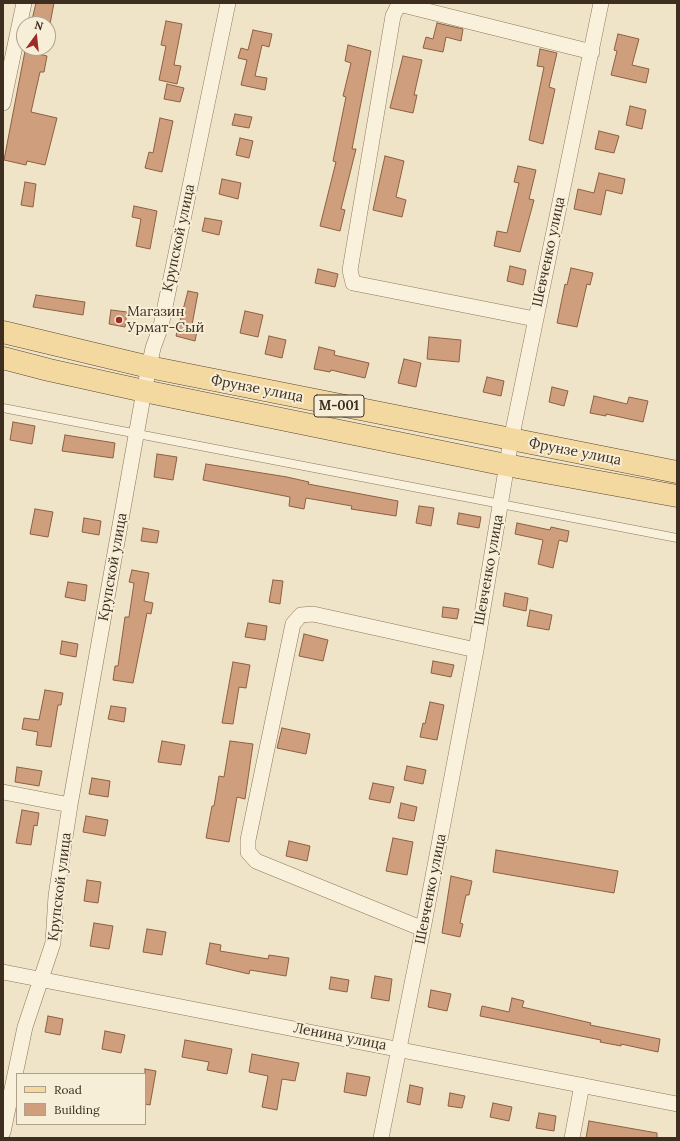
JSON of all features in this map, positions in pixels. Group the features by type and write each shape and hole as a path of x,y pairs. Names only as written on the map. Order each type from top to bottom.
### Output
{"main road":[{"name":"Фрунзе улица","path":"3,332 149,367 677,472"},
{"name":"Фрунзе улица","path":"3,358 49,370 144,391 506,465 677,496"}],"street":[{"path":"3,104 24,3"},
{"name":"Крупской улица","path":"3,1132 25,1027 53,943 56,896 70,805 144,391 153,348 161,326 228,3"},
{"name":"Шевченко улица","path":"380,1138 423,929 476,650 506,465 601,3"},
{"path":"535,319 353,283 350,270 393,16 399,4 592,52"},
{"path":"423,929 256,861 248,852 248,840 293,624 300,615 313,614 476,650"},
{"path":"3,792 70,805"},
{"name":"Ленина улица","path":"3,972 399,1048 677,1104"},
{"path":"572,1138 582,1085"}],"lane":[{"path":"3,408 137,432 677,538"}],"building":[{"path":"36,3 54,3 52,16 33,16"},
{"path":"166,21 182,24 174,65 181,66 177,84 159,80 166,46 161,45"},
{"path":"437,23 463,29 461,41 446,37 443,52 423,48 426,37 433,39"},
{"path":"253,30 272,34 269,47 262,45 255,76 267,78 265,90 241,85 247,60 238,58 241,48 248,50"},
{"path":"618,34 639,39 632,65 649,69 646,83 611,75 617,51 614,50"},
{"path":"348,45 371,51 352,149 356,149 341,209 345,210 340,231 320,226 336,162 333,161 346,97 343,96 351,63 345,61"},
{"path":"540,49 557,53 549,87 555,89 543,144 529,140 544,67 537,66"},
{"path":"24,56 47,56 44,72 40,72 31,112 57,118 45,165 27,161 26,165 4,160"},
{"path":"403,56 422,60 414,95 417,95 413,113 390,108"},
{"path":"167,84 184,88 180,102 164,99"},
{"path":"630,106 646,110 642,129 626,125"},
{"path":"235,114 252,117 249,128 232,125"},
{"path":"160,118 173,121 162,172 145,168 149,152 153,153"},
{"path":"599,131 619,136 614,153 595,149"},
{"path":"240,138 253,141 249,158 236,155"},
{"path":"385,156 404,161 396,197 406,200 402,217 373,210"},
{"path":"518,166 536,170 529,199 534,200 520,252 494,246 497,231 507,233 519,183 514,182"},
{"path":"599,173 625,179 622,194 606,190 601,215 574,209 578,189 594,193"},
{"path":"222,179 241,183 238,199 219,194"},
{"path":"25,182 36,184 33,207 21,205"},
{"path":"134,206 157,211 150,249 136,246 141,219 132,217"},
{"path":"205,218 222,221 219,235 202,231"},
{"path":"510,266 526,270 523,285 507,281"},
{"path":"571,268 593,273 590,285 587,284 577,327 557,323 565,284 567,285"},
{"path":"318,269 338,274 335,287 315,283"},
{"path":"188,291 198,293 192,325 198,326 195,341 176,336"},
{"path":"36,295 85,302 83,315 33,307"},
{"path":"111,310 127,312 125,327 109,324"},
{"path":"245,311 263,315 258,337 240,333"},
{"path":"269,336 286,340 282,358 265,354"},
{"path":"429,337 461,340 459,362 427,359"},
{"path":"319,347 335,351 334,355 369,363 365,378 331,370 330,372 314,369"},
{"path":"404,359 421,363 416,387 398,383"},
{"path":"487,377 504,381 501,396 483,392"},
{"path":"552,387 568,391 564,406 549,402"},
{"path":"594,396 627,404 629,397 648,401 643,422 606,414 606,416 590,413"},
{"path":"13,422 35,426 32,444 10,440"},
{"path":"65,435 115,443 113,458 62,451"},
{"path":"157,454 177,457 173,480 154,477"},
{"path":"206,464 287,477 309,482 308,484 398,501 396,516 351,509 352,506 306,498 304,509 289,506 290,497 203,480"},
{"path":"419,506 434,508 431,526 416,523"},
{"path":"35,509 53,512 48,537 30,534"},
{"path":"459,513 481,517 479,528 457,524"},
{"path":"84,518 101,521 99,535 82,532"},
{"path":"517,523 550,530 551,527 569,531 567,542 559,540 553,568 538,564 543,540 515,534"},
{"path":"143,528 159,531 157,543 141,541"},
{"path":"132,570 149,573 144,601 153,603 151,614 147,613 133,683 113,680 115,666 118,666 125,617 129,617 134,583 129,582"},
{"path":"273,580 283,581 280,604 269,602"},
{"path":"68,582 87,585 85,601 65,597"},
{"path":"505,593 528,598 526,611 503,606"},
{"path":"443,607 459,609 457,619 442,617"},
{"path":"530,610 552,615 549,630 527,626"},
{"path":"248,623 267,626 265,640 245,637"},
{"path":"304,634 328,640 323,661 299,656"},
{"path":"62,641 78,644 76,657 60,654"},
{"path":"433,661 454,665 451,677 431,673"},
{"path":"233,662 250,665 246,688 239,687 233,724 222,723"},
{"path":"45,690 63,693 61,705 58,705 51,747 36,745 38,732 22,729 24,718 39,720"},
{"path":"430,702 444,705 437,740 420,737 423,723 425,724"},
{"path":"111,706 126,708 124,722 108,719"},
{"path":"282,728 310,734 306,754 277,748"},
{"path":"162,741 185,745 181,765 158,762"},
{"path":"230,741 253,744 245,799 237,797 229,842 206,838 212,806 214,806 219,776 224,777"},
{"path":"407,766 426,770 423,784 404,780"},
{"path":"17,767 42,771 39,786 15,782"},
{"path":"92,778 110,781 108,797 89,794"},
{"path":"373,783 394,787 390,803 369,799"},
{"path":"401,803 417,807 414,821 398,818"},
{"path":"22,810 39,813 37,826 34,825 31,845 16,843"},
{"path":"86,816 108,820 105,836 83,832"},
{"path":"393,838 413,842 407,875 386,871"},
{"path":"289,841 310,846 307,861 286,856"},
{"path":"496,850 618,871 614,893 493,872"},
{"path":"451,876 472,881 469,895 466,895 460,923 463,924 460,937 442,933"},
{"path":"87,880 101,882 98,903 84,901"},
{"path":"94,923 113,926 109,949 90,946"},
{"path":"147,929 166,932 162,955 143,952"},
{"path":"210,943 221,945 220,951 268,959 269,955 289,958 286,976 250,970 249,974 206,964"},
{"path":"375,976 392,979 389,1001 371,998"},
{"path":"331,977 349,980 347,992 329,989"},
{"path":"431,990 451,994 447,1011 428,1007"},
{"path":"512,998 524,1001 522,1007 591,1023 590,1025 660,1039 658,1052 621,1044 621,1046 600,1042 601,1040 480,1016 482,1006 509,1012"},
{"path":"48,1016 63,1019 60,1035 45,1032"},
{"path":"105,1031 125,1035 121,1053 102,1049"},
{"path":"185,1040 232,1049 227,1074 207,1070 209,1062 182,1057"},
{"path":"252,1054 299,1063 295,1081 282,1079 277,1110 262,1107 268,1076 249,1072"},
{"path":"145,1069 156,1071 150,1105 146,1104"},
{"path":"347,1073 370,1077 366,1096 344,1092"},
{"path":"410,1085 423,1088 420,1105 407,1102"},
{"path":"450,1093 465,1096 462,1108 448,1106"},
{"path":"493,1103 512,1107 509,1121 490,1117"},
{"path":"539,1113 556,1116 554,1131 536,1128"},
{"path":"589,1121 657,1133 657,1138 586,1138"}],"place":[{"name":"Магазин Урмат-Сый","path":"119,320"}]}
